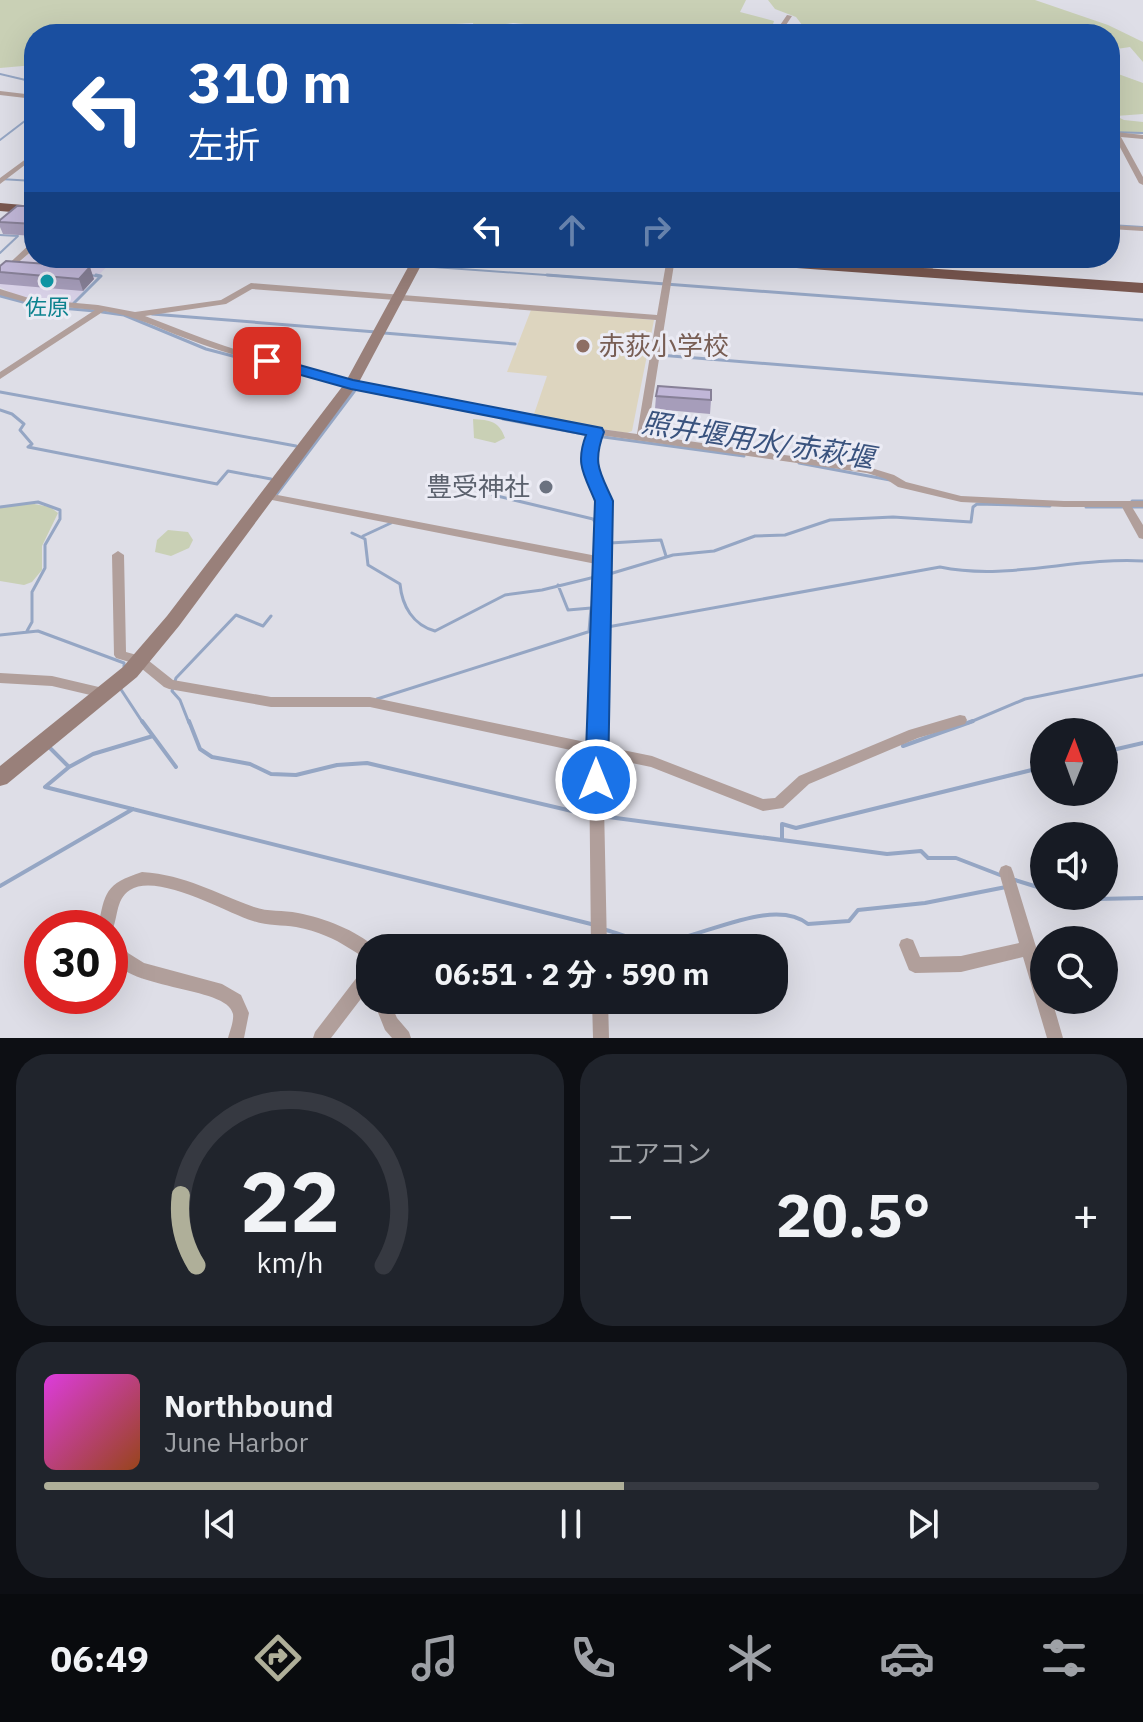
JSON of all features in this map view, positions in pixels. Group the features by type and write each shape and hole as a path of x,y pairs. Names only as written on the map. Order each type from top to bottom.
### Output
{"highway":[{"path":"0,205 24,206"},
{"path":"940,268 1143,285"}],"street":[{"path":"784,24 789,16"},
{"path":"0,93 24,96"},
{"path":"1120,135 1143,137"},
{"path":"1120,145 1143,183"},
{"path":"0,182 24,163"},
{"path":"1120,228 1143,229"},
{"path":"0,276 24,254"},
{"path":"0,777 140,660 173,621 351,384 414,268"},
{"path":"641,439 670,268"},
{"path":"133,315 223,302 251,286 662,318"},
{"path":"0,292 25,301 133,315 202,342 351,384 596,432 868,470 890,477 902,485 961,499 1143,504"},
{"path":"0,376 101,310"},
{"path":"596,432 588,453 588,464 604,501 596,752 599,934"},
{"path":"267,496 603,561"},
{"path":"1125,504 1143,535"},
{"path":"118,555 120,655 140,660 169,684 271,702 370,702 652,762 763,805 778,804 804,780 914,734 960,720"},
{"path":"0,678 52,681 103,693"},
{"path":"1006,872 1055,1038"},
{"path":"108,910 119,890 143,880 163,879 209,892 256,915 314,924 356,945"},
{"path":"907,945 915,965 961,964 1028,948"},
{"path":"128,963 144,973 218,989 232,996 239,1003 242,1016 236,1038"},
{"path":"321,1038 356,992"},
{"path":"387,1014 403,1038"},
{"path":"600,1014 601,1038"}],"shaded area":[{"path":"24,258 24,268 105,268 71,304 17,296 0,287 0,280"},
{"name":"赤荻小学校","path":"531,310 654,320 632,431 627,433 533,417 547,376 507,372"}],"green space":[{"path":"0,0 746,0 740,12 774,21 773,24 24,24 24,66 0,68"},
{"path":"768,0 1035,0 1105,24 801,24 796,17 775,9"},
{"path":"1120,31 1143,42 1143,62 1130,47 1120,48"},
{"path":"1120,75 1143,83 1143,114 1120,116"},
{"path":"1120,118 1143,122 1143,134 1120,133"},
{"path":"473,419 493,422 505,438 495,443 474,438"},
{"path":"29,503 50,507 58,513 42,546 42,570 32,582 24,585 0,581 0,508"},
{"path":"168,530 188,532 193,540 189,548 171,556 155,552 157,540"}],"building":[{"path":"17,206 24,206 24,223 0,220"},
{"path":"6,261 24,262 24,268 89,268 79,279 0,272 0,266"},
{"path":"658,386 711,390 711,400 656,396"}],"waterway":[{"path":"0,74 24,80"},
{"path":"0,140 24,122"},
{"path":"1120,132 1143,133"},
{"path":"0,179 24,180"},
{"path":"1120,226 1143,227"},
{"path":"0,235 18,236 0,253"},
{"path":"448,268 565,276"},
{"path":"91,275 100,277"},
{"path":"96,275 100,277"},
{"path":"547,275 565,276"},
{"path":"565,276 574,277"},
{"path":"565,276 1143,320"},
{"path":"74,303 100,277"},
{"name":"照井堰用水/赤萩堰","path":"0,296 38,306 95,311"},
{"name":"照井堰用水/赤萩堰","path":"102,312 124,315 206,349 347,386"},
{"path":"152,314 376,332"},
{"path":"384,333 515,344"},
{"path":"659,355 1143,394"},
{"name":"照井堰用水/赤萩堰","path":"354,388 390,396"},
{"path":"276,495 356,389"},
{"path":"0,392 296,446"},
{"path":"0,410 12,414 24,424 20,430 32,444 28,447 217,484 228,471 271,479"},
{"name":"照井堰用水/赤萩堰","path":"503,419 589,435 744,456"},
{"name":"照井堰用水/赤萩堰","path":"799,463 890,480"},
{"path":"493,495 593,519 598,527"},
{"name":"照井堰用水/赤萩堰","path":"1132,501 1143,501"},
{"path":"0,507 38,502 60,510 60,519 45,545 45,568 32,592 32,622 27,631"},
{"path":"606,575 673,555 714,551 755,536 785,535 830,520 893,517 971,522 973,507 977,504 1050,506"},
{"path":"1086,507 1122,507"},
{"path":"1130,507 1143,507"},
{"path":"363,536 391,523"},
{"path":"352,533 365,539 368,565 400,584 410,614 435,631 505,595 558,586"},
{"path":"607,539 610,543 661,540 666,556"},
{"path":"602,628 940,567 990,571 1143,561"},
{"path":"558,586 599,576"},
{"path":"558,586 568,610 591,608 589,631"},
{"path":"189,723 180,700 172,691 176,678 236,615 263,626 271,616"},
{"path":"377,699 594,630"},
{"path":"0,635 38,631 124,663 124,669"},
{"path":"971,722 1025,699 1143,675"},
{"path":"120,688 143,723"},
{"path":"142,721 176,767"},
{"path":"189,721 200,749 212,757 250,764 271,774 296,775 337,765 367,763 593,816"},
{"path":"903,746 971,722"},
{"path":"69,767 93,754 153,736"},
{"path":"1118,749 1143,743"},
{"path":"49,747 69,767"},
{"path":"69,767 45,787 133,809"},
{"path":"782,840 782,824 796,828 1030,770"},
{"path":"0,886 133,809"},
{"path":"133,809 591,924"},
{"path":"601,816 887,854 921,851 928,858 956,858 1000,875"},
{"path":"1015,880 1030,885"},
{"path":"606,930 655,943 755,917 775,914 793,916 808,924 849,921 858,910 925,903 1006,887"},
{"path":"1118,899 1143,898"}],"place":[{"name":"佐原","path":"47,281"},
{"name":"赤荻小学校","path":"583,346"},
{"name":"豊受神社","path":"546,487"}],"route":[{"path":"267,361 351,384 596,432 588,453 588,464 604,501 596,780"}]}
